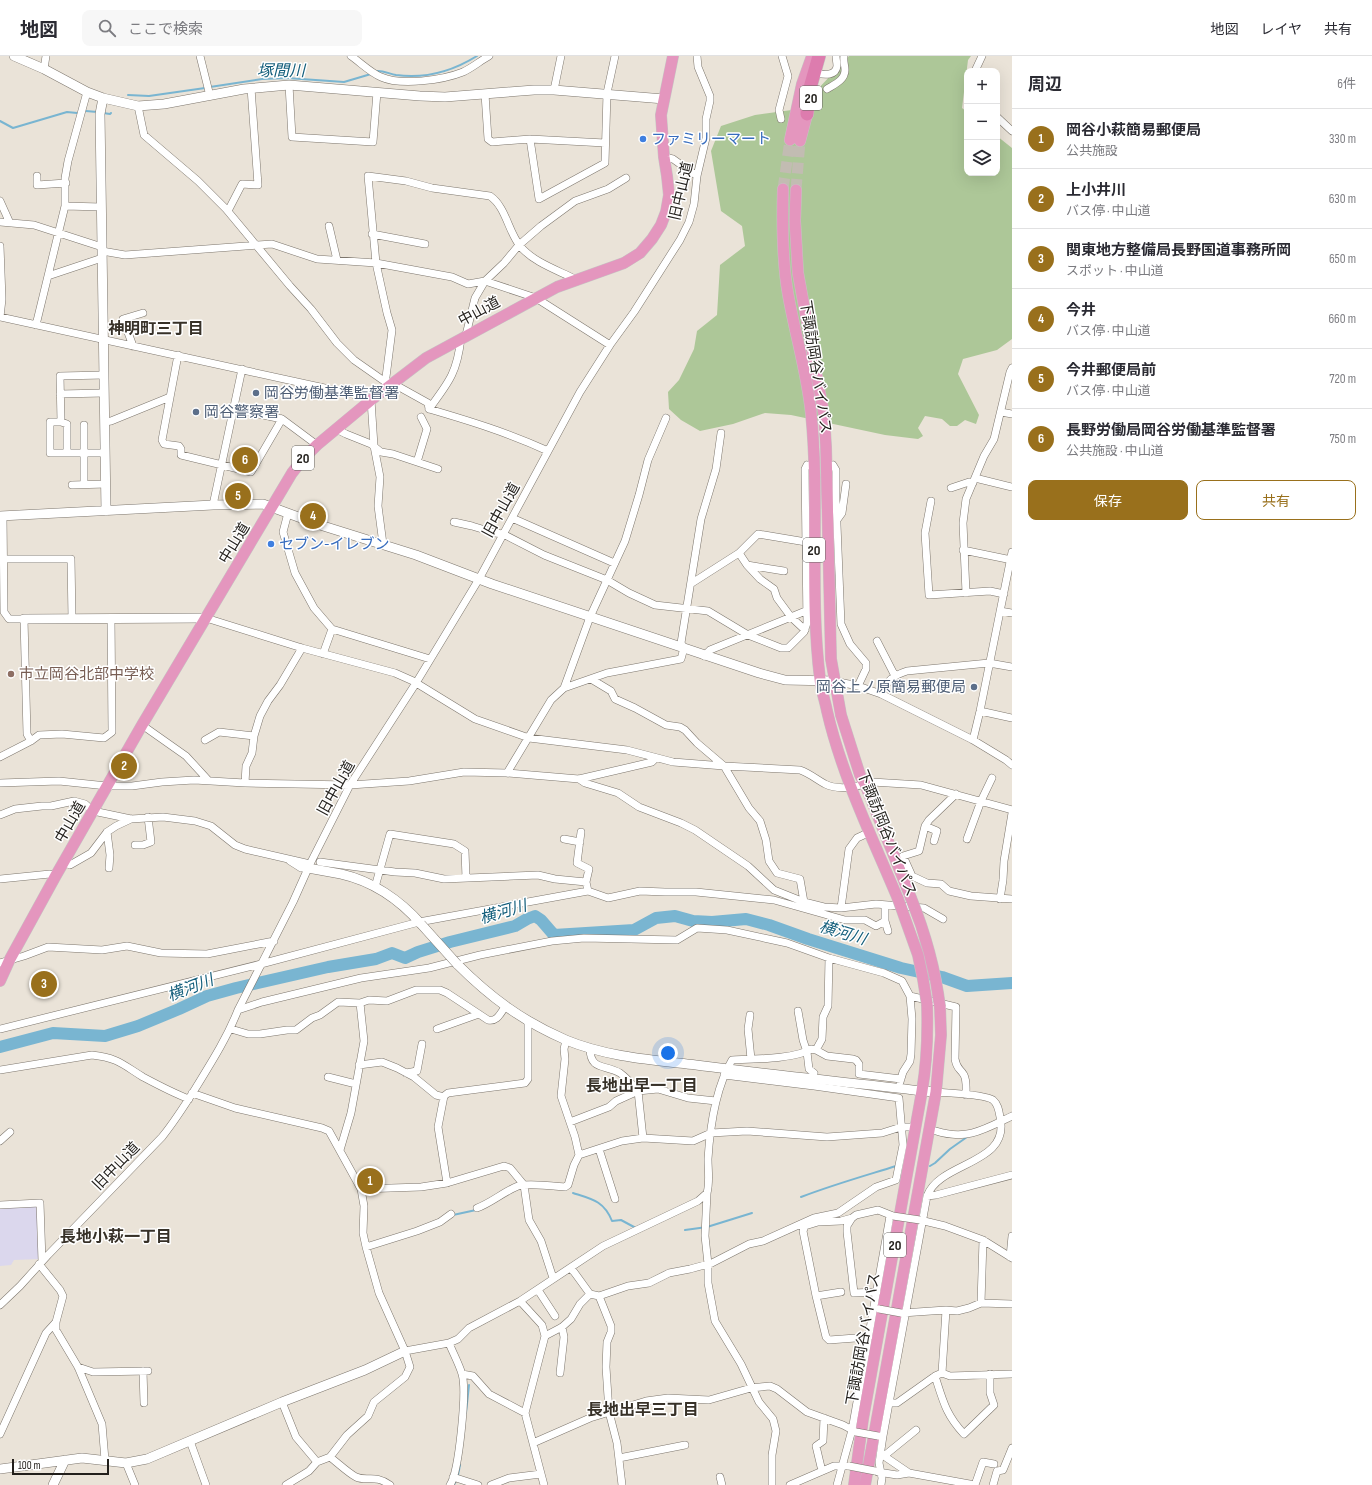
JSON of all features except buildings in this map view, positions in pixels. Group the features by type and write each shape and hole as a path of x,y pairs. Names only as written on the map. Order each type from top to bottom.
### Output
{"highway":[{"name":"中山道","path":"0,981 5,961 94,811 142,725 273,508 292,473 303,459 317,445 371,400 388,382 426,358 557,287 575,279 624,263 640,253 652,239 661,225 666,212 668,200 661,122 673,56"},
{"name":"20","path":"812,56 802,84 795,141 807,114 823,56"},
{"path":"807,114 808,95 819,56"},
{"name":"下諏訪岡谷バイパス","path":"783,189 783,233 788,292 811,411 814,455 816,614 820,681 831,727 851,787 898,899 918,955 927,1004 928,1033 926,1067 863,1419 854,1485"},
{"name":"下諏訪岡谷バイパス","path":"796,190 795,221 798,273 824,415 829,609 831,659 834,681 841,715 860,775 908,877 912,898 924,930 930,952 937,982 940,1007 941,1035 936,1092 865,1485"}],"street":[{"path":"14,56 87,92 103,98 138,106 164,104 208,90 289,85 445,97 534,90 554,90 607,93 664,99"},
{"path":"44,70 46,56"},
{"path":"200,56 208,90"},
{"path":"351,56 381,78 402,81 435,80 450,76 463,71 489,56"},
{"path":"554,90 561,56"},
{"path":"530,139 539,199 604,164 607,93 615,56"},
{"name":"旧中山道","path":"0,1304 20,1286 41,1262 162,1137 191,1096 231,1029 260,965 274,941 309,866 350,785 416,683 479,579 580,392 680,240 694,204 697,176 706,138 706,119 710,102 710,96 698,67 696,56"},
{"path":"781,119 779,110 788,76 782,56"},
{"path":"818,73 828,75 834,73 837,66 836,56"},
{"path":"827,89 844,76 844,56"},
{"path":"976,68 982,56"},
{"path":"289,85 292,137 373,142 377,92"},
{"path":"228,211 242,184 258,185 251,88"},
{"path":"36,325 65,206 68,161 87,92"},
{"path":"485,94 488,139 492,142 530,139 605,143"},
{"path":"103,98 100,112 106,511"},
{"path":"138,106 144,135 198,181 228,211 311,309 337,343 362,367 428,403 429,409"},
{"path":"1000,120 1012,131"},
{"path":"664,157 673,159 697,176"},
{"path":"37,176 37,185 66,183"},
{"path":"388,382 386,377 392,330 376,263 372,234 368,176 406,181 432,188 490,196 495,199 507,219 519,245 547,266 575,279"},
{"path":"429,409 449,382 455,371 475,298 485,281 504,264 519,245 541,226 575,201 608,189 626,178"},
{"path":"0,201 9,221"},
{"path":"65,206 101,207"},
{"path":"0,222 9,221 34,225 59,232 102,252 124,255 272,244 317,259 376,263 452,277 468,284 485,281 536,298 610,345"},
{"path":"329,226 337,260"},
{"path":"372,234 425,244"},
{"path":"0,246 2,299 0,317 366,396 371,400 374,446 380,477 378,506 383,544"},
{"path":"48,276 102,252"},
{"path":"133,346 123,319 144,313"},
{"path":"178,355 162,440 164,444 179,446 181,448 181,455 251,472 282,419"},
{"path":"966,593 963,523 966,499 984,456 994,440 1012,368"},
{"path":"213,505 242,369"},
{"path":"61,422 60,376 104,375"},
{"path":"60,394 104,393"},
{"path":"105,422 111,421 170,397"},
{"path":"233,409 282,419 317,445"},
{"path":"429,409 483,425 548,451"},
{"path":"1001,412 1012,414"},
{"path":"417,462 427,429 421,417"},
{"path":"564,688 590,617 624,541 639,495 648,460 666,418"},
{"path":"67,453 67,424 61,422 50,422 50,453 67,453 84,453 105,453"},
{"path":"84,425 84,484"},
{"path":"336,429 374,446 381,452 393,454 438,469"},
{"path":"508,773 551,700 564,688 607,673 681,659 684,648 681,643 692,583 701,519 716,469 721,433"},
{"path":"833,464 836,470 837,520 842,602 841,624 850,644 866,663 866,669 858,686"},
{"path":"454,522 503,534 544,555 607,580 629,593 655,605 708,611 748,635 781,648 788,648 805,630 807,623 805,469 807,465"},
{"path":"951,488 974,481 1012,487"},
{"path":"72,485 106,484"},
{"path":"837,520 842,512 846,484"},
{"path":"931,501 925,533 929,595 990,591 1004,594"},
{"path":"1012,765 973,740 881,694 858,686 834,681 785,680 704,656 479,579 416,555 320,525 263,504 213,505 2,516 4,612 10,619 206,618 302,648 394,673 416,683 475,719 529,738 627,750 673,762 800,770 832,786 841,788 872,782 915,784 1012,810"},
{"path":"288,513 282,532 295,573 314,608 332,629 430,659"},
{"path":"512,518 614,564"},
{"path":"692,583 739,553 758,534 806,542"},
{"path":"963,550 1011,560"},
{"path":"973,740 1012,552"},
{"path":"739,553 747,565 760,579 774,590 777,598 791,617 805,630"},
{"path":"4,559 71,559 72,619"},
{"path":"747,565 784,571"},
{"path":"704,656 710,650 808,610"},
{"path":"1000,610 1012,613"},
{"path":"0,757 31,741 39,735 62,734 104,738 112,732 111,618"},
{"path":"24,619 27,734 31,741"},
{"path":"323,654 332,629"},
{"path":"877,641 895,676"},
{"path":"245,783 246,766 252,753 254,736 260,716 302,648"},
{"path":"881,694 888,682 895,676 907,671 989,663 1012,667"},
{"path":"591,679 610,691 615,699 666,725 680,727 685,730 702,748 724,766 749,808 760,821 766,840 769,861 777,873 800,879 804,902"},
{"path":"980,711 1012,718"},
{"path":"142,725 186,756 208,780"},
{"path":"205,740 219,732 254,736"},
{"path":"0,783 59,781 108,786 132,786 162,782 208,780 245,783 350,785 409,781 464,772 508,773 579,779 652,762 656,758"},
{"path":"967,839 981,801 992,778"},
{"path":"579,779 585,783 618,793 639,807 695,830 748,866 774,890 804,902 824,907 841,908 876,904 924,908 943,919"},
{"path":"956,794 929,820 925,826 919,851 903,856 908,877 927,883 941,884 949,891 971,896 1012,899"},
{"path":"0,815 15,810 51,806 74,801 85,804 94,811 131,819"},
{"path":"1000,899 1004,861 1012,813"},
{"path":"135,845 143,845 151,842 148,817"},
{"path":"64,862 70,865 91,852 107,832 131,819 163,817 196,821 211,826 235,844 245,849 286,858 297,866 309,866 342,874 375,887 402,905 479,986 505,1007 528,1022 566,1040 590,1048 631,1057 899,1097 903,1145 896,1180 876,1186 838,1213 816,1220 763,1242 749,1244 712,1263 669,1273 649,1283 628,1286 599,1296 590,1294 570,1268"},
{"path":"925,826 937,831 934,841"},
{"path":"107,832 110,855 109,868"},
{"path":"581,832 577,863 589,869 586,882 588,891"},
{"path":"841,908 850,849 857,838 870,832"},
{"path":"375,887 390,834 454,844 465,851 466,878"},
{"path":"564,839 580,842"},
{"path":"320,862 415,873 444,879 538,875 555,879 586,882"},
{"path":"0,879 50,874 55,877"},
{"path":"0,1029 260,965 420,923 588,891 608,898 640,891 696,892 774,900 845,920 865,920 876,926 885,921"},
{"path":"885,905 885,921 888,931"},
{"path":"239,1009 361,978 429,968 480,955 552,941 584,938 677,940 697,928 727,930 787,943 829,958 895,977 902,982 910,996 912,1019 910,1061 903,1072 901,1080 859,1074 860,1064 856,1060 827,1056 811,1049 807,1052 790,1056 732,1060 725,1072 716,1101 708,1158 705,1236 708,1264 708,1283 715,1321 741,1364 751,1388 759,1402 773,1419 776,1431 772,1456 772,1485"},
{"path":"5,961 48,947 102,950 127,946 161,953 207,954 274,941"},
{"path":"816,1050 822,1039 823,1017 828,1006 829,958"},
{"path":"231,1029 248,1034 296,1030 338,1002 360,1003 369,1000 387,1001 416,990 440,990 492,1021 496,1019 505,1007"},
{"path":"910,996 956,1007 954,1059 956,1067 964,1075 966,1095"},
{"path":"340,1150 351,1113 364,1041 360,1003"},
{"path":"798,1011 803,1040 807,1052 809,1069 814,1073"},
{"path":"437,1029 479,1014"},
{"path":"750,1015 748,1029 751,1059"},
{"path":"447,1183 438,1127 444,1098 448,1093 525,1083 528,1079 528,1022"},
{"path":"477,1208 483,1206 497,1196 519,1186 565,1187 568,1185 574,1165 579,1155 561,1096 566,1040"},
{"path":"406,1073 417,1071 422,1044"},
{"path":"590,1048 590,1057 596,1065 618,1072 630,1081 638,1091 643,1138"},
{"path":"0,1070 92,1055 102,1056 118,1060 142,1076 173,1093 191,1096 329,1131 361,1189 364,1206 363,1233 366,1247 379,1293 405,1351 410,1367 405,1377 374,1402 368,1416 347,1435 330,1457 317,1462 309,1471 286,1485"},
{"path":"359,1065 382,1062 406,1073 436,1095 444,1098"},
{"path":"725,1072 983,1097 993,1100 998,1107 1002,1129 996,1143 971,1163 941,1178 930,1188 927,1196 903,1313 889,1403 880,1436 882,1454 878,1472 882,1478 881,1485"},
{"path":"328,1077 356,1084"},
{"path":"570,1122 609,1107 616,1101 638,1091 658,1090 688,1098 716,1101"},
{"path":"936,1131 950,1135 969,1135 1012,1116"},
{"path":"579,1155 622,1141 643,1138 693,1141 711,1133 747,1131 827,1138 882,1133 901,1127 910,1126"},
{"path":"0,1141 10,1132"},
{"path":"599,1149 616,1199"},
{"path":"361,1189 421,1187 447,1183 504,1166 510,1168 524,1185 529,1220 541,1241 553,1278"},
{"path":"927,1196 1012,1175"},
{"path":"0,1469 82,1458 126,1463 147,1459 282,1402 365,1370 405,1351 449,1343 458,1339 469,1328 538,1290 553,1278 603,1246 698,1201 707,1193"},
{"path":"0,1205 40,1203 41,1262 63,1296 56,1322 56,1330 78,1367 102,1424 105,1460"},
{"path":"869,1337 829,1340 826,1337 803,1231 806,1226 816,1220 841,1221 852,1218 856,1215 878,1210 892,1216 945,1226 983,1240 1011,1257 1012,1236"},
{"path":"366,1247 417,1231 440,1222 451,1214"},
{"path":"837,1485 845,1466 854,1431 869,1337 876,1309 877,1292 892,1216"},
{"path":"852,1218 847,1226 847,1232 854,1293 877,1292"},
{"path":"981,1303 983,1240"},
{"path":"538,1290 555,1316"},
{"path":"816,1296 842,1292"},
{"path":"545,1336 562,1327 590,1294"},
{"path":"599,1296 611,1326 611,1332 607,1342 606,1367 608,1412 617,1443 622,1485"},
{"path":"520,1301 542,1325 545,1336 525,1412 544,1485"},
{"path":"876,1309 903,1313 963,1310 981,1303 1012,1304"},
{"path":"946,1310 938,1375 945,1408 953,1422 964,1434 994,1405 990,1393 990,1374"},
{"path":"0,1434 46,1333 56,1322"},
{"path":"560,1373 564,1337 562,1327"},
{"path":"449,1343 462,1374 464,1391 463,1410 453,1477 450,1485"},
{"path":"78,1367 93,1372 146,1371 144,1402"},
{"path":"462,1374 473,1376 489,1394 525,1412"},
{"path":"889,1403 897,1404 938,1375 1012,1374"},
{"path":"533,1444 590,1418 646,1401 668,1398 709,1400 751,1388 770,1386 778,1389 807,1412 843,1425 854,1431 880,1436"},
{"path":"282,1402 296,1437 317,1462"},
{"path":"821,1467 816,1446 823,1441 824,1418"},
{"path":"882,1454 916,1430"},
{"path":"190,1441 206,1485"},
{"path":"619,1458 684,1445"},
{"path":"993,1485 997,1471 1003,1470 1012,1448"},
{"path":"882,1454 909,1473"},
{"path":"330,1457 357,1477 378,1478 390,1485"},
{"path":"54,1485 65,1460"},
{"path":"790,1485 834,1464 897,1475 909,1473 975,1485 983,1462 994,1464"},
{"path":"126,1463 135,1485"},
{"path":"491,1485 509,1478 541,1474"},
{"path":"453,1477 478,1485"},
{"path":"720,1477 722,1485"}],"shaded area":[{"path":"38,1204 40,1259 14,1260 11,1265 0,1266 0,1207"}],"green space":[{"path":"849,56 971,56 968,60 967,68 964,68 962,108 964,110 964,176 1000,176 1000,138 1012,148 1012,339 997,350 963,359 958,374 979,415 976,424 965,420 957,426 950,426 942,419 925,416 918,428 923,436 918,439 885,435 791,415 765,413 733,424 700,431 681,420 669,409 668,392 679,380 694,349 697,331 717,315 720,265 745,246 742,226 721,211 711,151 721,126 755,115 799,109"}],"waterway":[{"name":"塚間川","path":"375,72 380,71 407,76 428,75 448,70 477,56"},
{"name":"塚間川","path":"210,87 262,79 287,78 344,82 371,74"},
{"name":"塚間川","path":"128,95 149,96 205,88"},
{"name":"塚間川","path":"86,111 97,112"},
{"name":"塚間川","path":"0,121 13,128 67,112 77,113"},
{"name":"塚間川","path":"103,113 111,113"},
{"name":"横河川","path":"0,1047 53,1033 105,1036 138,1026 207,996 328,967 376,959 392,953 405,958 418,952 450,942 515,926 535,916 541,920 554,935 634,930 656,918 675,916 693,921 712,922 746,919 769,925 808,939 901,968 942,977 967,986 1012,983"},
{"path":"930,1166 967,1137"},
{"path":"801,1197 896,1166"},
{"path":"573,1193 597,1202 609,1214 612,1221 621,1220 634,1227"},
{"path":"453,1215 476,1210"},
{"path":"685,1230 707,1227 752,1213"},
{"path":"466,1413 469,1385"},
{"path":"454,1485 460,1465"}],"tunnel":[{"path":"783,189 790,140"},
{"path":"796,190 800,141"}],"place":[{"name":"ファミリーマート","path":"643,139"},
{"name":"岡谷労働基準監督署","path":"256,393"},
{"name":"岡谷警察署","path":"196,412"},
{"name":"長野労働局岡谷労働基準監督署","path":"245,460"},
{"name":"今井郵便局前","path":"238,496"},
{"name":"今井","path":"313,516"},
{"name":"セブン-イレブン","path":"271,544"},
{"name":"市立岡谷北部中学校","path":"11,674"},
{"name":"岡谷上ノ原簡易郵便局","path":"974,687"},
{"name":"上小井川","path":"124,766"},
{"name":"関東地方整備局長野国道事務所岡","path":"44,984"},
{"name":"岡谷小萩簡易郵便局","path":"370,1181"}],"district":[{"name":"神明町三丁目","path":"156,328"},
{"name":"長地出早一丁目","path":"642,1085"},
{"name":"長地小萩一丁目","path":"116,1236"},
{"name":"長地出早三丁目","path":"643,1409"}]}
